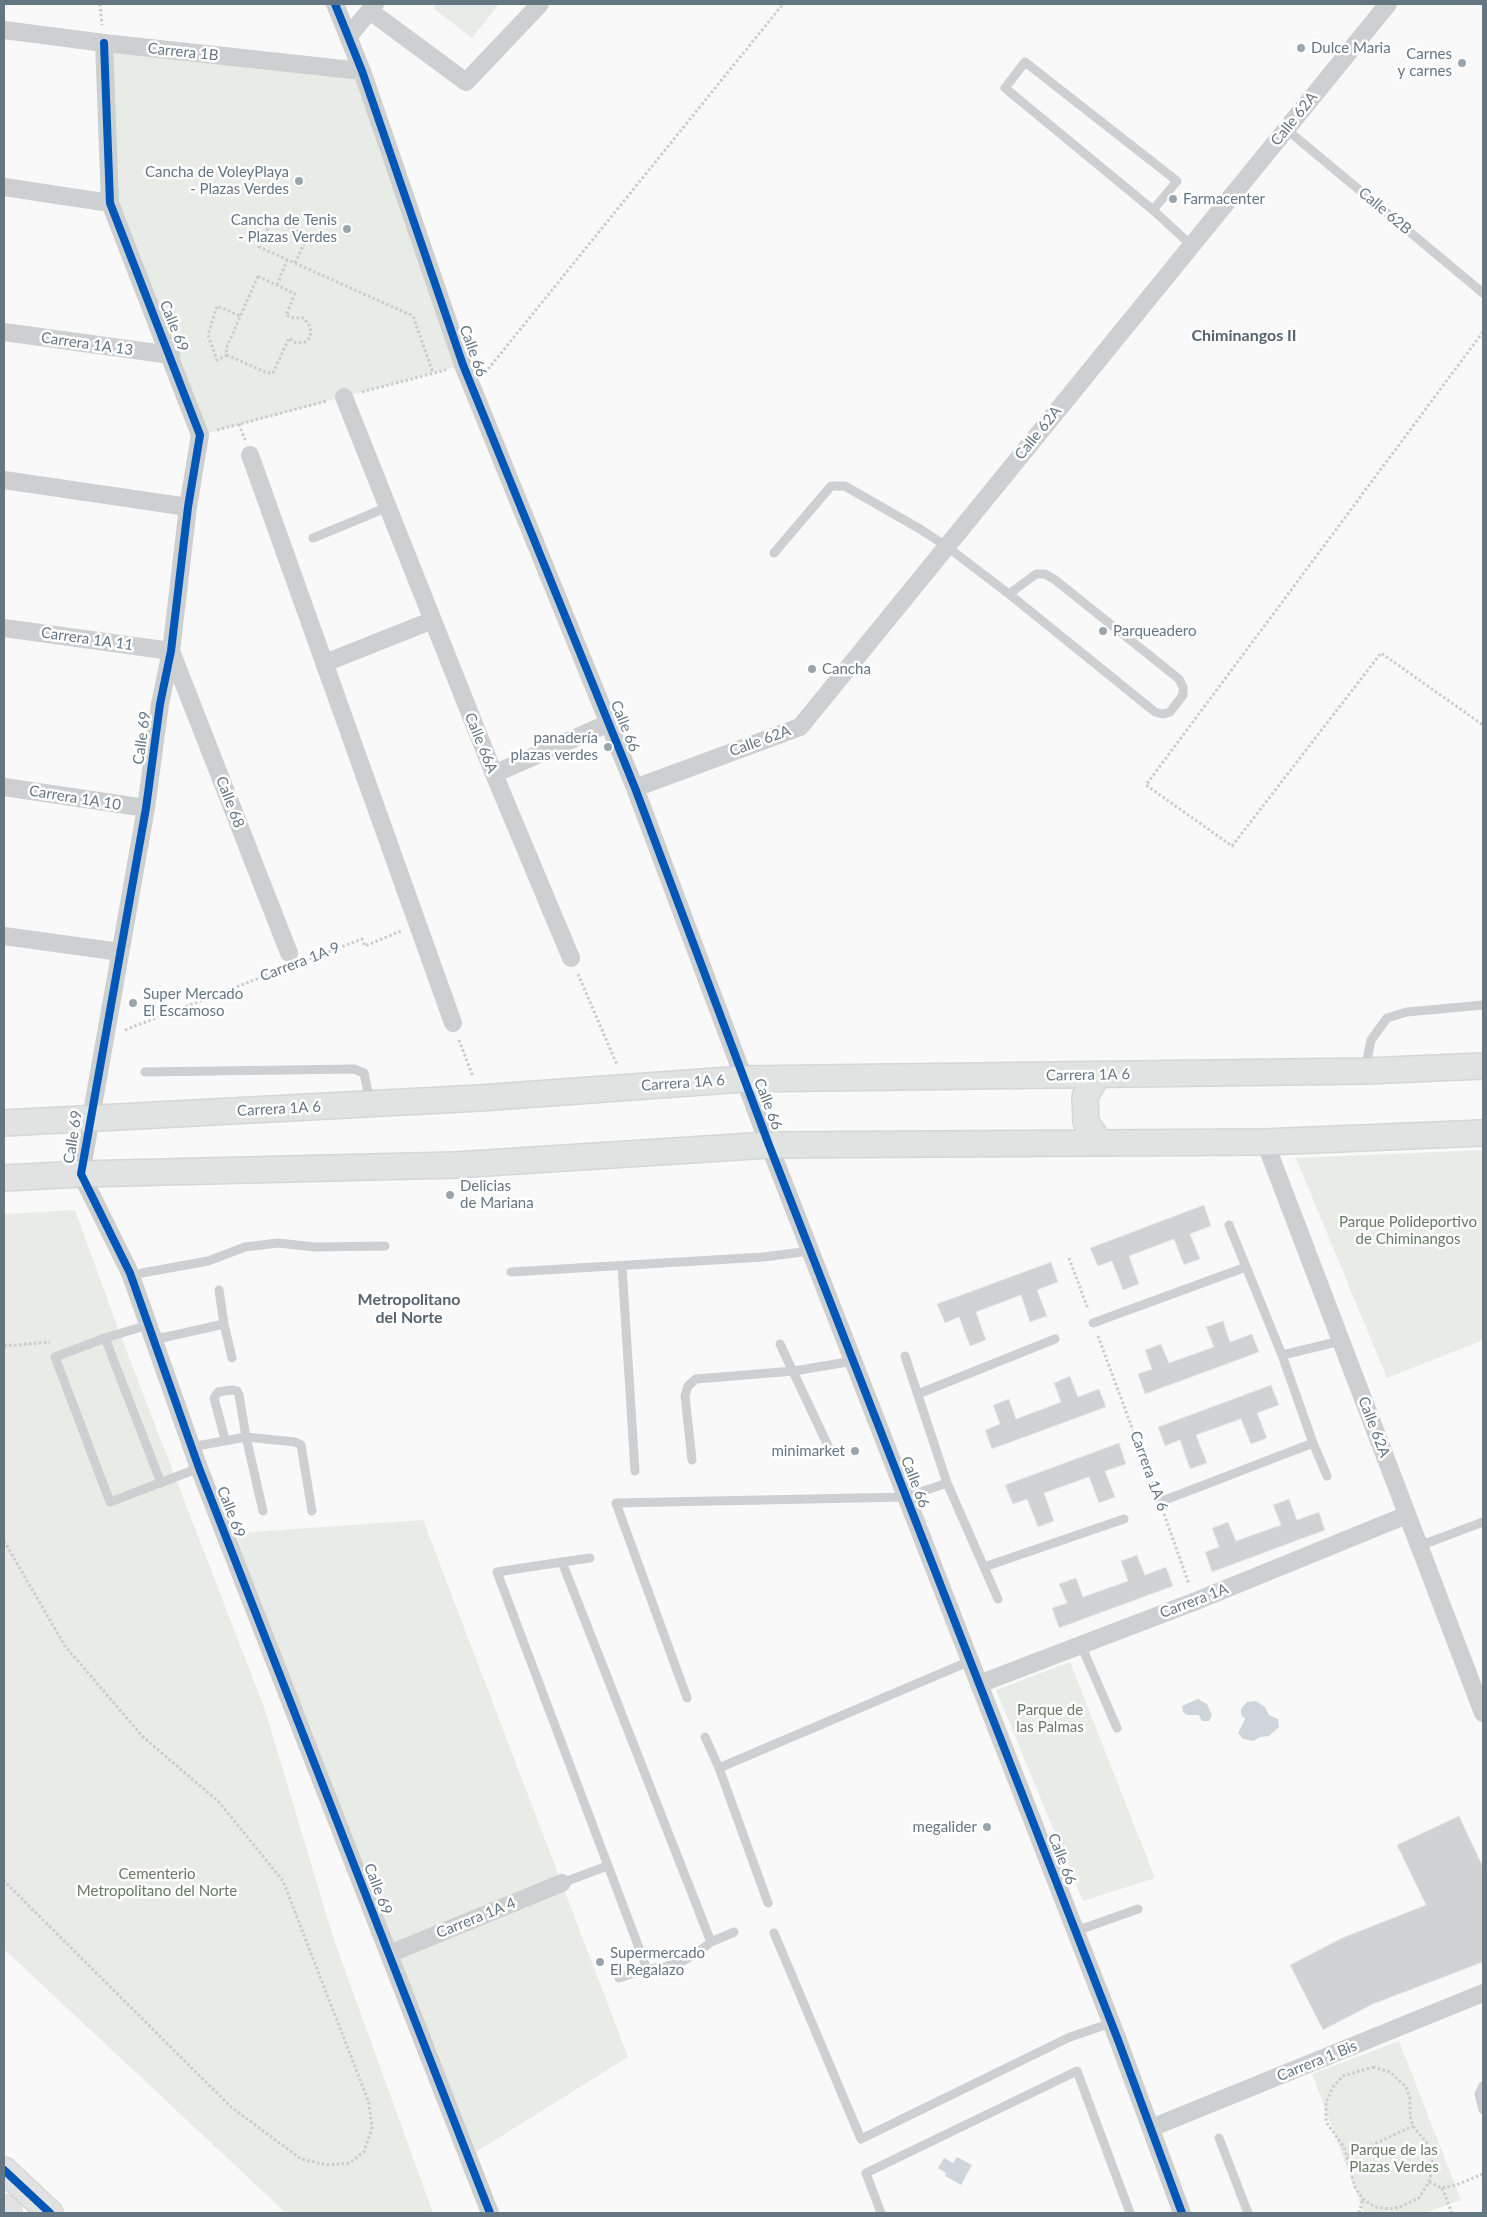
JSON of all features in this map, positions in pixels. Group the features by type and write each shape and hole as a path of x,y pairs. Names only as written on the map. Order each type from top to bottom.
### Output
{"highway":[{"path":"4,2209 8,2213"}],"street":[{"name":"Calle 66","path":"335,4 362,71 472,388 635,788 769,1145 1076,1931 1182,2213"},
{"path":"348,37 373,7 466,82 540,4"},
{"name":"Calle 62A","path":"635,788 800,727 1388,4"},
{"name":"Carrera 1B","path":"4,30 104,43 362,71"},
{"name":"Calle 69","path":"104,43 110,203 171,355 200,435 188,507 171,651 160,704 146,808 89,1120 81,1174 136,1273 150,1333 191,1447 490,2213"},
{"path":"4,187 110,203"},
{"name":"Carrera 1A 13","path":"4,332 171,355"},
{"name":"Calle 66A","path":"344,397 494,774 570,958"},
{"path":"250,456 453,1023"},
{"path":"4,480 188,507"},
{"path":"325,664 433,620"},
{"name":"Carrera 1A 11","path":"4,628 171,651"},
{"name":"Calle 68","path":"171,651 292,961"},
{"path":"160,704 176,700 190,700"},
{"path":"494,774 609,723"},
{"name":"Carrera 1A 10","path":"4,787 146,808"},
{"path":"4,936 120,952"},
{"name":"Carrera 1A 6","path":"4,1123 480,1098 744,1079 1365,1071 1483,1066"},
{"path":"1097,1074 1085,1097 1086,1122 1100,1143"},
{"path":"4,1178 81,1174 455,1165 769,1145 1265,1142 1483,1133"},
{"name":"Calle 62A","path":"1265,1142 1483,1713"},
{"name":"Carrera 1A","path":"979,1684 1196,1601 1407,1515"},
{"name":"Carrera 1A 4","path":"389,1954 562,1883"},
{"name":"Carrera 1 Bis","path":"1151,2128 1483,1993"},
{"path":"4,2170 50,2213"}],"lane":[{"path":"1153,210 1177,181 1025,62 1004,88 1153,210 1191,244"},
{"name":"Calle 62B","path":"1286,128 1483,293"},
{"path":"774,553 831,486 845,486 913,524 946,546 1009,594 1155,712 1163,714 1170,712 1183,696 1183,687 1179,680 1049,576 1036,574 1009,594"},
{"path":"313,538 388,507"},
{"path":"1365,1071 1371,1040 1387,1018 1407,1012 1483,1005"},
{"path":"145,1072 354,1069 364,1073 370,1104"},
{"path":"1229,1225 1282,1355 1313,1443 1327,1476"},
{"path":"136,1273 208,1261 245,1247 278,1243 315,1247 385,1246"},
{"path":"511,1272 764,1257 810,1251"},
{"path":"622,1266 635,1472"},
{"path":"1093,1323 1246,1267"},
{"path":"219,1290 232,1358"},
{"path":"199,1468 110,1502 55,1357 105,1338 224,1324"},
{"path":"105,1338 162,1483"},
{"path":"918,1394 1055,1338"},
{"path":"1282,1355 1341,1341"},
{"path":"780,1344 830,1450"},
{"path":"906,1356 947,1483 998,1599"},
{"path":"692,1460 685,1396 688,1386 696,1379 794,1371 853,1361"},
{"path":"225,1439 214,1398 218,1392 232,1390 237,1391 239,1395 246,1437 263,1511"},
{"path":"191,1447 225,1439 246,1437 295,1442 301,1445 312,1511"},
{"path":"1160,1502 1313,1443"},
{"path":"687,1698 616,1503 906,1497 947,1483"},
{"path":"984,1567 1124,1519"},
{"path":"1419,1546 1483,1522"},
{"path":"590,1558 497,1572 646,1969"},
{"path":"562,1562 711,1942"},
{"path":"1081,1645 1117,1728"},
{"path":"720,1768 970,1661"},
{"path":"705,1737 720,1768 768,1903"},
{"path":"562,1883 607,1866"},
{"path":"1076,1931 1138,1909"},
{"path":"619,1978 646,1969 680,1962 697,1953 711,1942 734,1932"},
{"path":"774,1933 861,2139 1070,2037 1111,2023"},
{"path":"881,2213 866,2173 1078,2071 1130,2213"},
{"path":"1483,2086 1479,2094 1483,2110"},
{"path":"1220,2138 1248,2213"}],"path":[{"path":"472,388 782,4"},
{"path":"295,263 308,236 272,219 259,247 413,316 433,373"},
{"path":"277,285 287,260"},
{"path":"258,276 295,294 286,315 294,318 304,318 311,328 310,338 304,342 296,343 290,338 273,373 266,374 227,355 226,349 258,276"},
{"path":"227,355 217,360 208,335 216,306 240,316"},
{"path":"1483,332 1146,785 1232,846 1381,653 1483,725"},
{"path":"570,958 626,1086"},
{"path":"453,1023 480,1098"},
{"path":"4,1541 65,1646 143,1736 219,1802 282,1881 369,2103 372,2128 364,2152 349,2163 327,2165 301,2159 231,2107 4,1881"},
{"path":"1373,2067 1390,2072 1406,2087 1410,2099 1410,2116 1413,2126 1430,2146 1433,2166 1429,2182 1419,2198 1400,2208 1375,2207 1364,2199 1355,2187 1348,2156 1326,2122 1326,2102 1333,2087 1343,2076 1373,2067"},
{"path":"1348,2156 1413,2126"},
{"path":"1429,2182 1442,2188 1456,2185 1483,2174"},
{"path":"1442,2188 1452,2213"},
{"path":"1359,2213 1364,2199"}],"green space":[{"path":"437,4 499,4 472,38 433,8"},
{"path":"104,43 362,71 463,365 200,435 110,203"},
{"name":"Parque Polideportivo de Chiminangos","path":"1483,1150 1483,1340 1387,1378 1296,1158"},
{"name":"Cementerio Metropolitano del Norte","path":"75,1210 120,1334 265,1710 333,1937 433,2213 286,2213 4,1949 4,1214"},
{"path":"423,1520 628,2057 468,2157 225,1534"},
{"name":"Parque de las Palmas","path":"1070,1662 1155,1878 1083,1901 996,1690"},
{"name":"Parque de las Plazas Verdes","path":"1399,2041 1461,2200 1425,2213 1364,2213 1312,2074"}],"shaded area":[{"path":"1198,1699 1207,1704 1212,1715 1209,1721 1202,1721 1199,1715 1187,1715 1183,1712 1182,1706"},
{"path":"1256,1701 1265,1707 1269,1715 1278,1719 1279,1727 1269,1736 1260,1737 1253,1741 1243,1739 1238,1733 1245,1719 1241,1715 1241,1709 1247,1702"},
{"path":"957,2157 972,2165 961,2185 945,2176 946,2173 938,2168 944,2158 953,2163"}],"building":[{"path":"1204,1205 1211,1226 1190,1234 1200,1259 1184,1265 1174,1239 1129,1256 1139,1284 1123,1290 1112,1261 1098,1266 1090,1248"},
{"path":"1051,1262 1058,1282 1037,1290 1047,1316 1030,1322 1021,1295 976,1312 986,1340 970,1346 959,1317 945,1323 937,1304"},
{"path":"1223,1321 1230,1342 1252,1334 1259,1352 1145,1394 1138,1374 1152,1369 1145,1350 1161,1344 1169,1363 1214,1347 1206,1327"},
{"path":"1070,1376 1078,1397 1099,1389 1106,1407 992,1449 985,1430 1000,1424 993,1405 1009,1399 1016,1419 1061,1402 1054,1383"},
{"path":"1271,1385 1279,1405 1257,1413 1267,1438 1251,1444 1241,1419 1196,1435 1207,1463 1190,1469 1180,1440 1165,1446 1158,1427"},
{"path":"1119,1443 1126,1464 1105,1471 1115,1497 1099,1503 1089,1477 1044,1493 1054,1521 1038,1527 1027,1499 1013,1504 1005,1485"},
{"path":"1289,1499 1297,1520 1319,1512 1325,1530 1212,1572 1205,1552 1219,1547 1212,1528 1228,1522 1236,1541 1281,1525 1273,1505"},
{"path":"1137,1555 1145,1575 1166,1567 1173,1586 1059,1628 1052,1608 1067,1603 1059,1584 1076,1578 1083,1597 1128,1581 1121,1561"},
{"path":"1459,1816 1483,1867 1483,1962 1373,2004 1323,2030 1290,1965 1342,1938 1426,1905 1397,1845"}],"cycle path":[{"path":"335,4 362,71 463,365 635,788 769,1145 1118,2040 1182,2213"},
{"path":"104,43 110,203 200,435 188,507 171,651 160,704 146,808 81,1174 130,1273 199,1468 490,2213"},
{"path":"4,2170 50,2213"}],"place":[{"name":"Dulce Maria","path":"1301,48"},
{"name":"Carnes y carnes","path":"1462,63"},
{"name":"Cancha de VoleyPlaya - Plazas Verdes","path":"299,181"},
{"name":"Farmacenter","path":"1173,199"},
{"name":"Cancha de Tenis - Plazas Verdes","path":"347,229"},
{"name":"Parqueadero","path":"1103,631"},
{"name":"Cancha","path":"812,669"},
{"name":"panadería plazas verdes","path":"608,747"},
{"name":"Super Mercado El Escamoso","path":"133,1003"},
{"name":"Delicias de Mariana","path":"450,1195"},
{"name":"minimarket","path":"855,1451"},
{"name":"megalider","path":"987,1827"},
{"name":"Supermercado El Regalazo","path":"600,1962"}],"district":[{"name":"Chiminangos II","path":"1244,336"},
{"name":"Metropolitano del Norte","path":"409,1309"}]}
